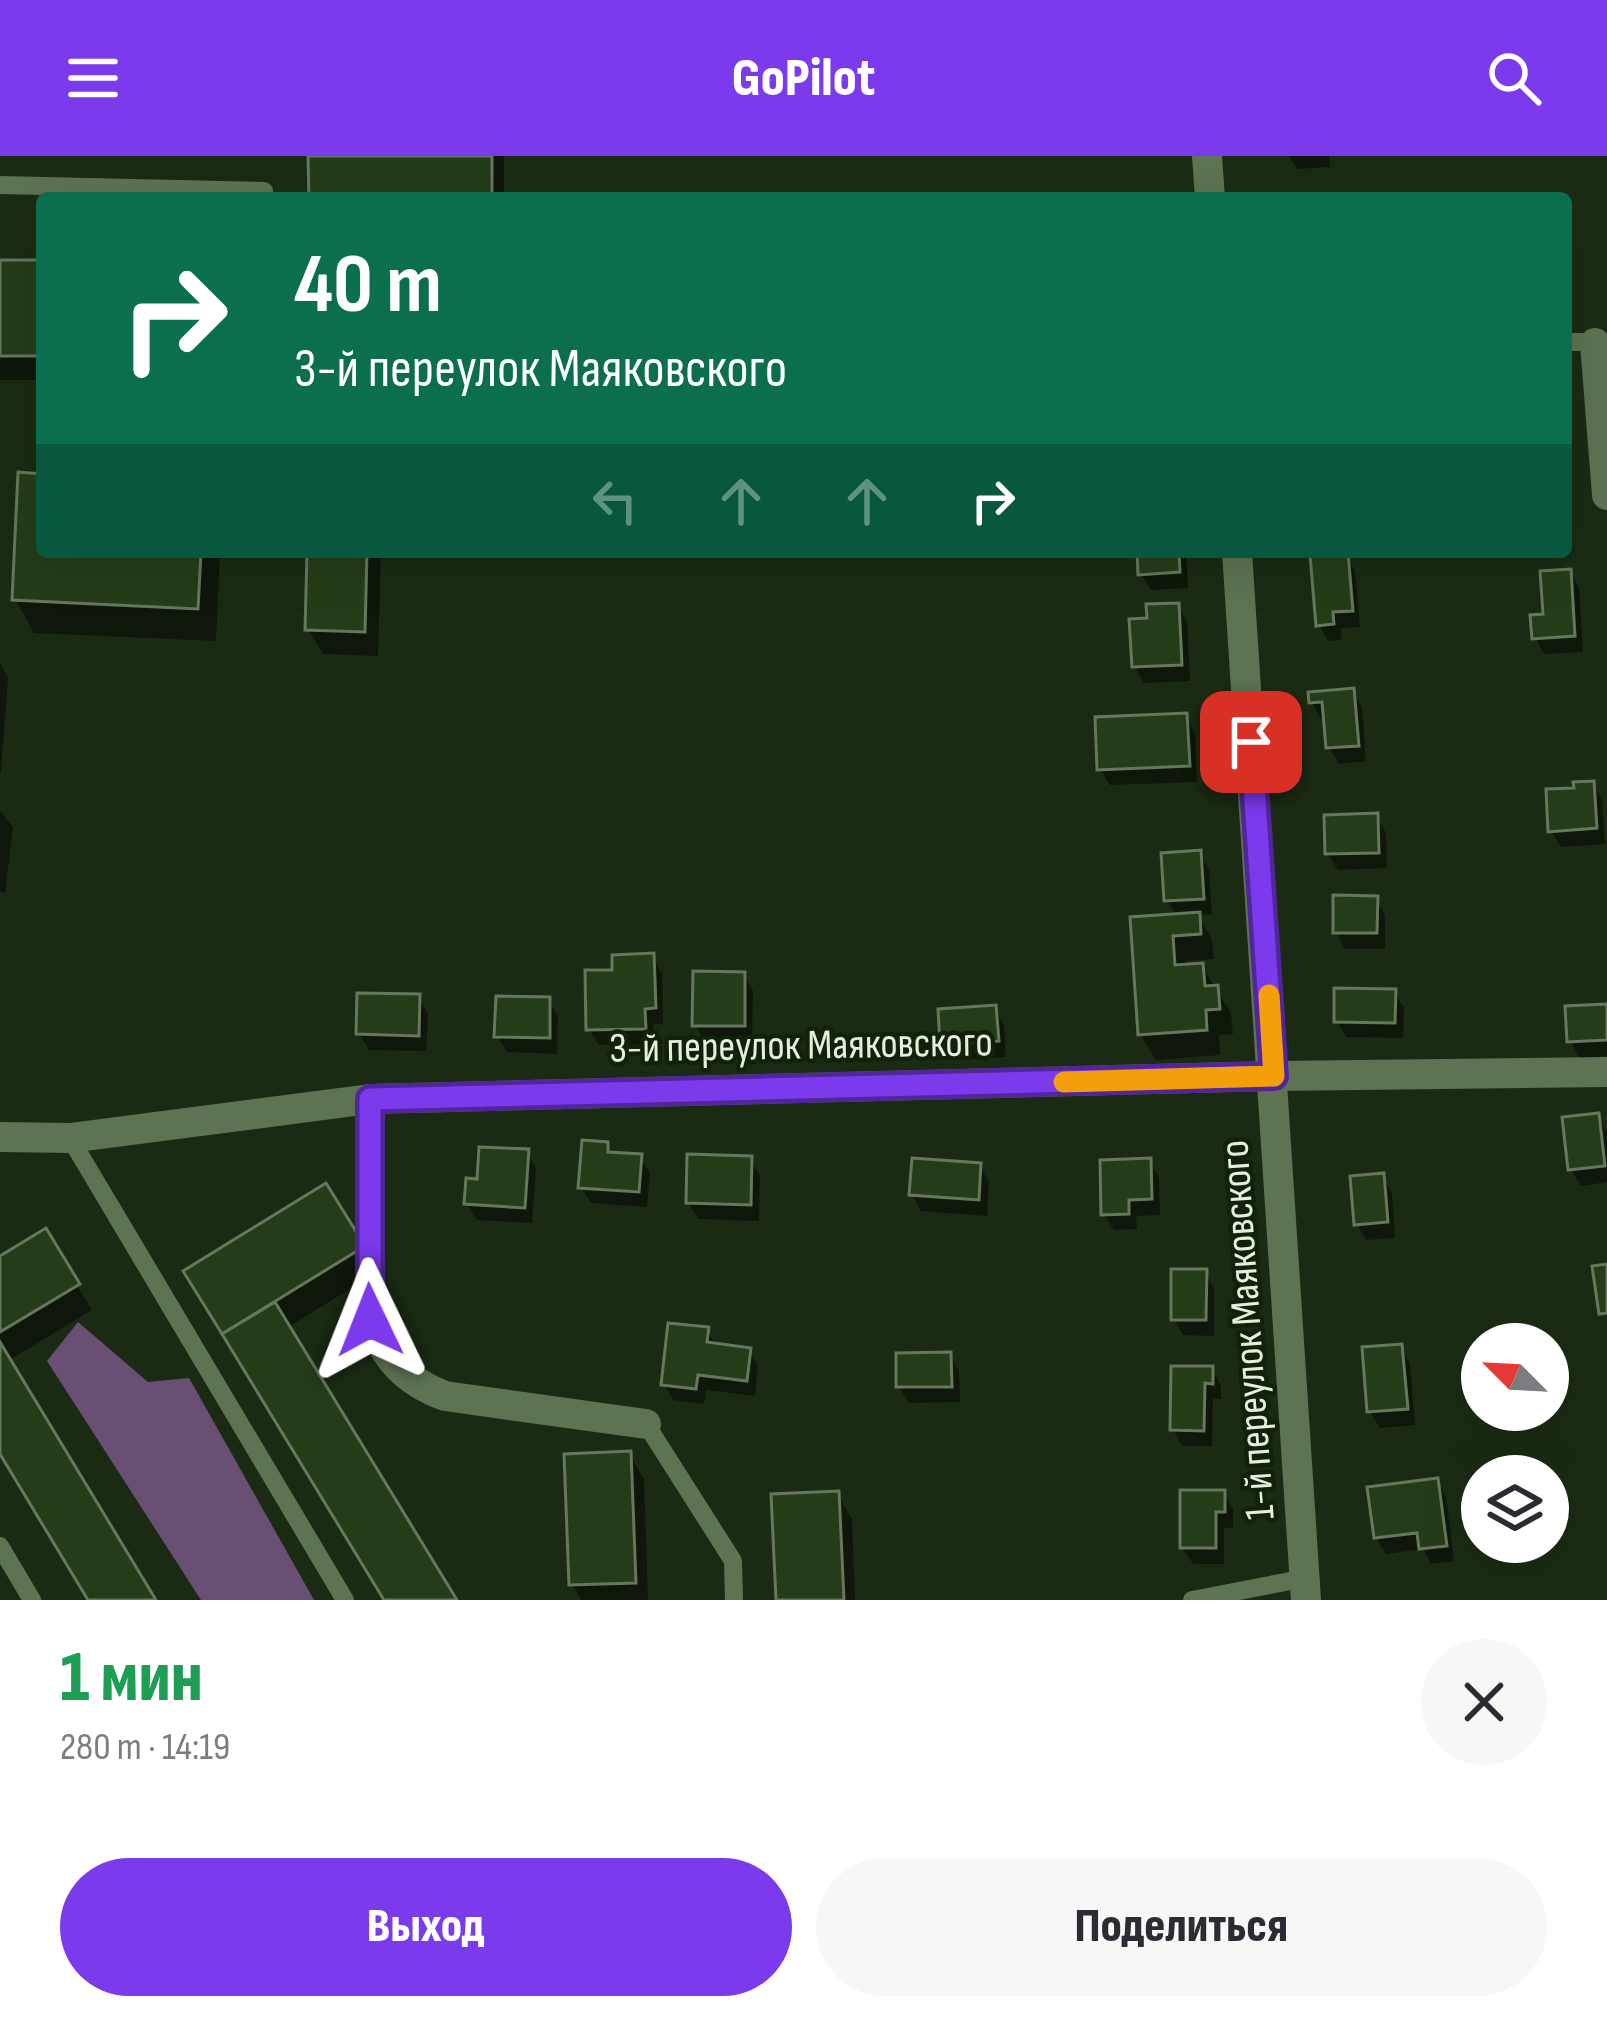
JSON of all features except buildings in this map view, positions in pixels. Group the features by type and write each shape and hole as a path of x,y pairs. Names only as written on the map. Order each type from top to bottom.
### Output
{"street":[{"path":"1207,156 1210,192"},
{"path":"1590,342 1607,495"},
{"name":"1-й переулок Маяковского","path":"1237,558 1306,1589"},
{"name":"3-й переулок Маяковского","path":"0,1137 70,1138 370,1099 1607,1072"},
{"path":"370,1099 370,1320 382,1349 399,1371 445,1396 646,1424"}],"lane":[{"path":"0,185 264,191"},
{"path":"70,1138 345,1600"},
{"path":"646,1424 733,1561 734,1600"},
{"path":"0,1546 32,1600"},
{"path":"1192,1600 1306,1589"}],"shaded area":[{"path":"78,1322 148,1382 189,1378 314,1600 201,1600 47,1361"}],"slow traffic":[{"path":"1064,1082 1274,1076 1269,995"}],"route":[{"path":"370,1320 370,1099 1274,1076 1251,742"}]}
